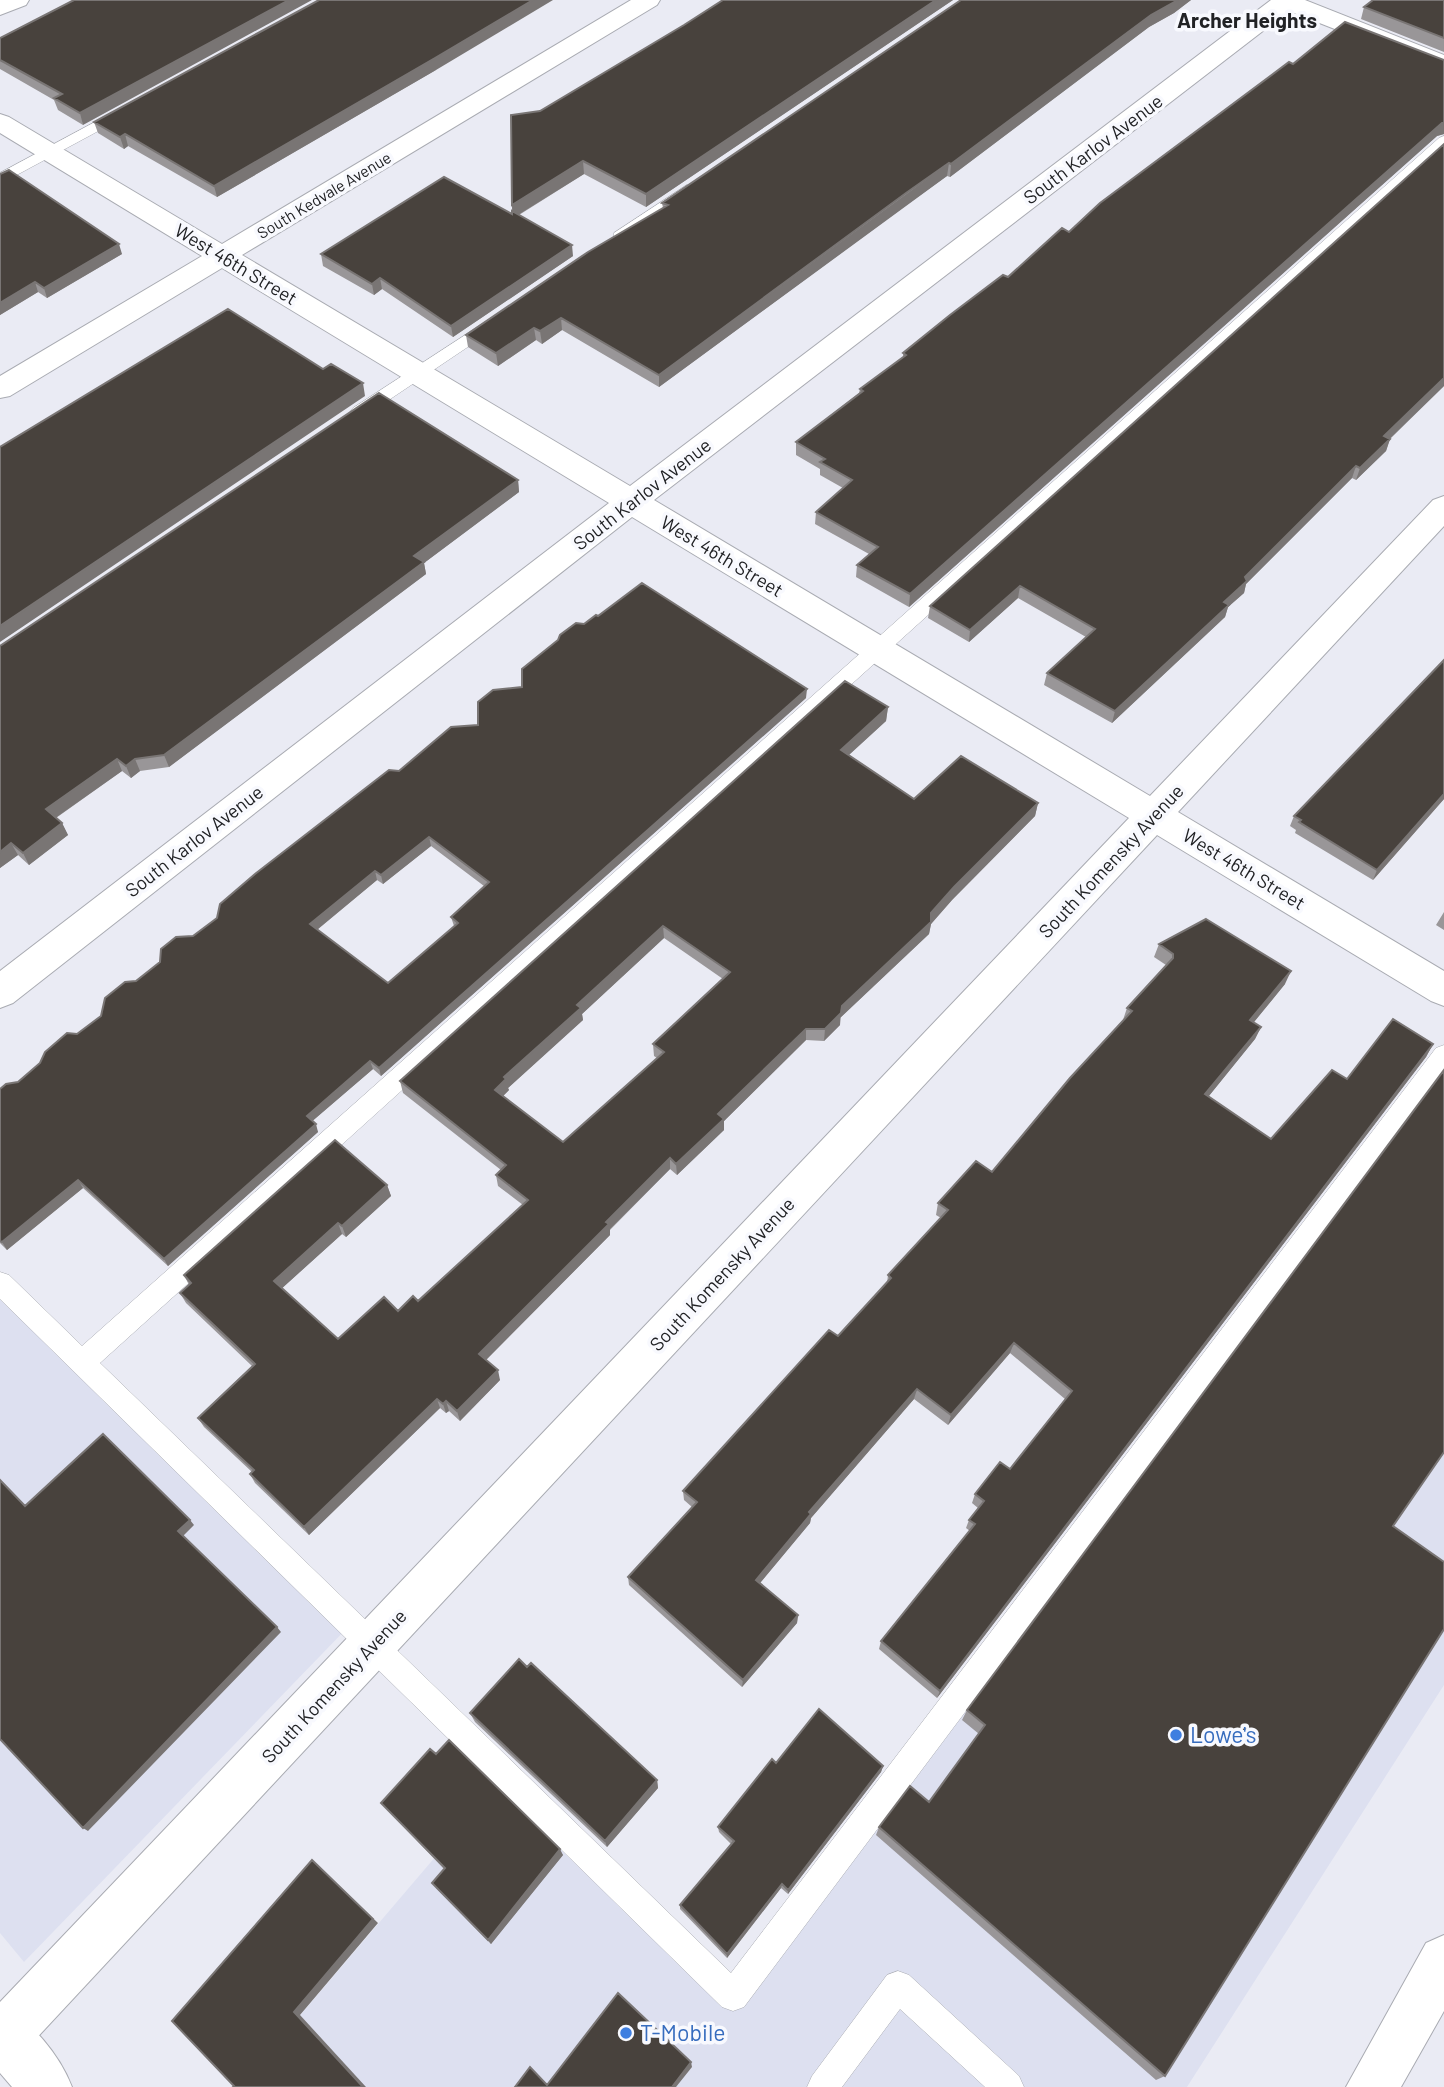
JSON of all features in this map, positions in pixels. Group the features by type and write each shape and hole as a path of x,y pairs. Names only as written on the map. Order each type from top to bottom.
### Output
{"street":[{"path":"0,8 17,0"},
{"name":"South Kedvale Avenue","path":"0,389 648,0"},
{"path":"1286,0 1444,64"},
{"name":"South Karlov Avenue","path":"0,992 632,501 1286,0"},
{"name":"West 46th Street","path":"0,122 1444,990"},
{"name":"South Komensky Avenue","path":"1,2036 373,1645 1444,507"},
{"path":"1371,2087 1444,1961"},
{"path":"1,2036 46,2087"}],"lane":[{"path":"0,179 135,106"},
{"path":"82,1363 1444,141"},
{"path":"602,248 705,178"},
{"path":"346,421 510,310"},
{"path":"0,1283 733,1996 1444,1055"},
{"path":"823,2087 898,1986 999,2084"}],"shaded area":[{"path":"1444,1055 1444,1685 1187,2087 239,2087 506,1774 733,1995"},
{"path":"0,1283 351,1624 24,1962 0,1933"}],"building":[{"path":"74,0 289,0 80,113 54,98 62,94 0,60 0,38"},
{"path":"319,0 533,0 214,186 125,134 120,137 94,122"},
{"path":"723,0 936,0 646,194 583,161 512,205 511,115 540,111"},
{"path":"961,0 1178,0 1151,15 951,164 906,193 659,375 561,318 540,331 534,328 496,353 466,335 588,252 668,205 662,203"},
{"path":"1373,0 1444,0 1444,38 1364,7"},
{"path":"1345,22 1444,60 1444,123 910,594 857,565 878,547 816,512 852,480 820,462 825,459 796,442 863,391 860,389 906,355 903,353 950,315 1003,275 1008,277 1062,228 1069,232 1100,203 1289,62 1293,64"},
{"path":"1444,144 1444,378 1384,436 1390,439 1360,468 1356,466 1245,577 1247,581 1224,602 1229,605 1115,711 1047,673 1095,629 1020,586 970,630 930,606"},
{"path":"9,170 119,244 44,288 35,282 0,303 0,174"},
{"path":"444,177 572,245 451,326 380,278 372,284 321,254"},
{"path":"228,309 323,369 331,364 363,383 0,626 0,447"},
{"path":"379,393 518,480 414,556 424,562 164,755 135,759 126,766 117,759 46,809 62,823 23,853 11,843 0,852 0,646"},
{"path":"642,583 807,689 379,1068 370,1061 307,1116 316,1124 164,1259 78,1180 0,1241 0,1089 6,1084 18,1082 40,1063 45,1052 67,1033 77,1034 101,1016 105,998 125,982 136,981 160,962 161,949 176,937 193,936 217,918 220,904 389,770 399,771 451,727 478,725 478,702 493,690 522,687 522,669 576,623 584,624","holes":["429,837 489,882 451,917 458,923 388,983 310,924 375,871 381,875"]},
{"path":"1444,660 1444,794 1377,870 1299,822 1301,820 1294,816"},
{"path":"845,681 888,707 841,750 914,799 961,756 1038,803 954,887 931,913 931,922 842,1006 841,1013 825,1029 806,1029 718,1114 724,1119 676,1164 670,1158 606,1222 609,1224 479,1354 498,1370 457,1411 446,1401 443,1404 437,1399 304,1527 250,1474 254,1470 198,1418 255,1364 180,1293 191,1283 184,1275 335,1140 387,1185 342,1226 338,1223 274,1281 338,1339 384,1297 398,1311 413,1296 418,1301 528,1200 496,1175 506,1165 400,1081","holes":["663,926 730,972 653,1044 664,1052 563,1142 495,1090 506,1079 504,1077 581,1008 577,1005"]},
{"path":"1206,919 1291,971 1250,1020 1261,1027 1205,1094 1271,1139 1332,1070 1347,1079 1393,1019 1433,1044 940,1691 881,1641 975,1524 969,1520 984,1501 975,1494 1000,1462 1010,1469 1072,1391 1014,1343 951,1415 917,1389 809,1512 811,1514 756,1580 798,1615 743,1680 628,1577 697,1502 683,1491 829,1330 838,1336 891,1278 888,1275 948,1210 938,1203 976,1161 992,1172 1070,1078 1132,1011 1127,1008 1173,958 1173,954 1159,944"},
{"name":"Lowe's","path":"1444,1070 1444,1452 1393,1526 1444,1562 1444,1629 1165,2076 879,1827 910,1786 929,1802 985,1725 967,1710"},
{"path":"103,1434 190,1520 178,1531 277,1627 83,1828 0,1739 0,1480 25,1506"},
{"path":"519,1659 527,1667 531,1663 657,1780 605,1841 470,1713"},
{"path":"819,1709 883,1766 788,1890 782,1884 727,1954 680,1905 734,1841 718,1827 772,1759 776,1763"},
{"path":"449,1740 560,1849 488,1940 432,1883 445,1868 381,1803 430,1749 436,1754"},
{"path":"312,1860 373,1919 294,2012 363,2087 233,2087 172,2021"},
{"name":"T-Mobile","path":"618,1993 691,2062 672,2087 515,2087 530,2067 547,2085"}],"place":[{"name":"Lowe's","path":"1176,1735"},
{"name":"T-Mobile","path":"626,2033"}],"district":[{"name":"Archer Heights","path":"1247,21"}]}
